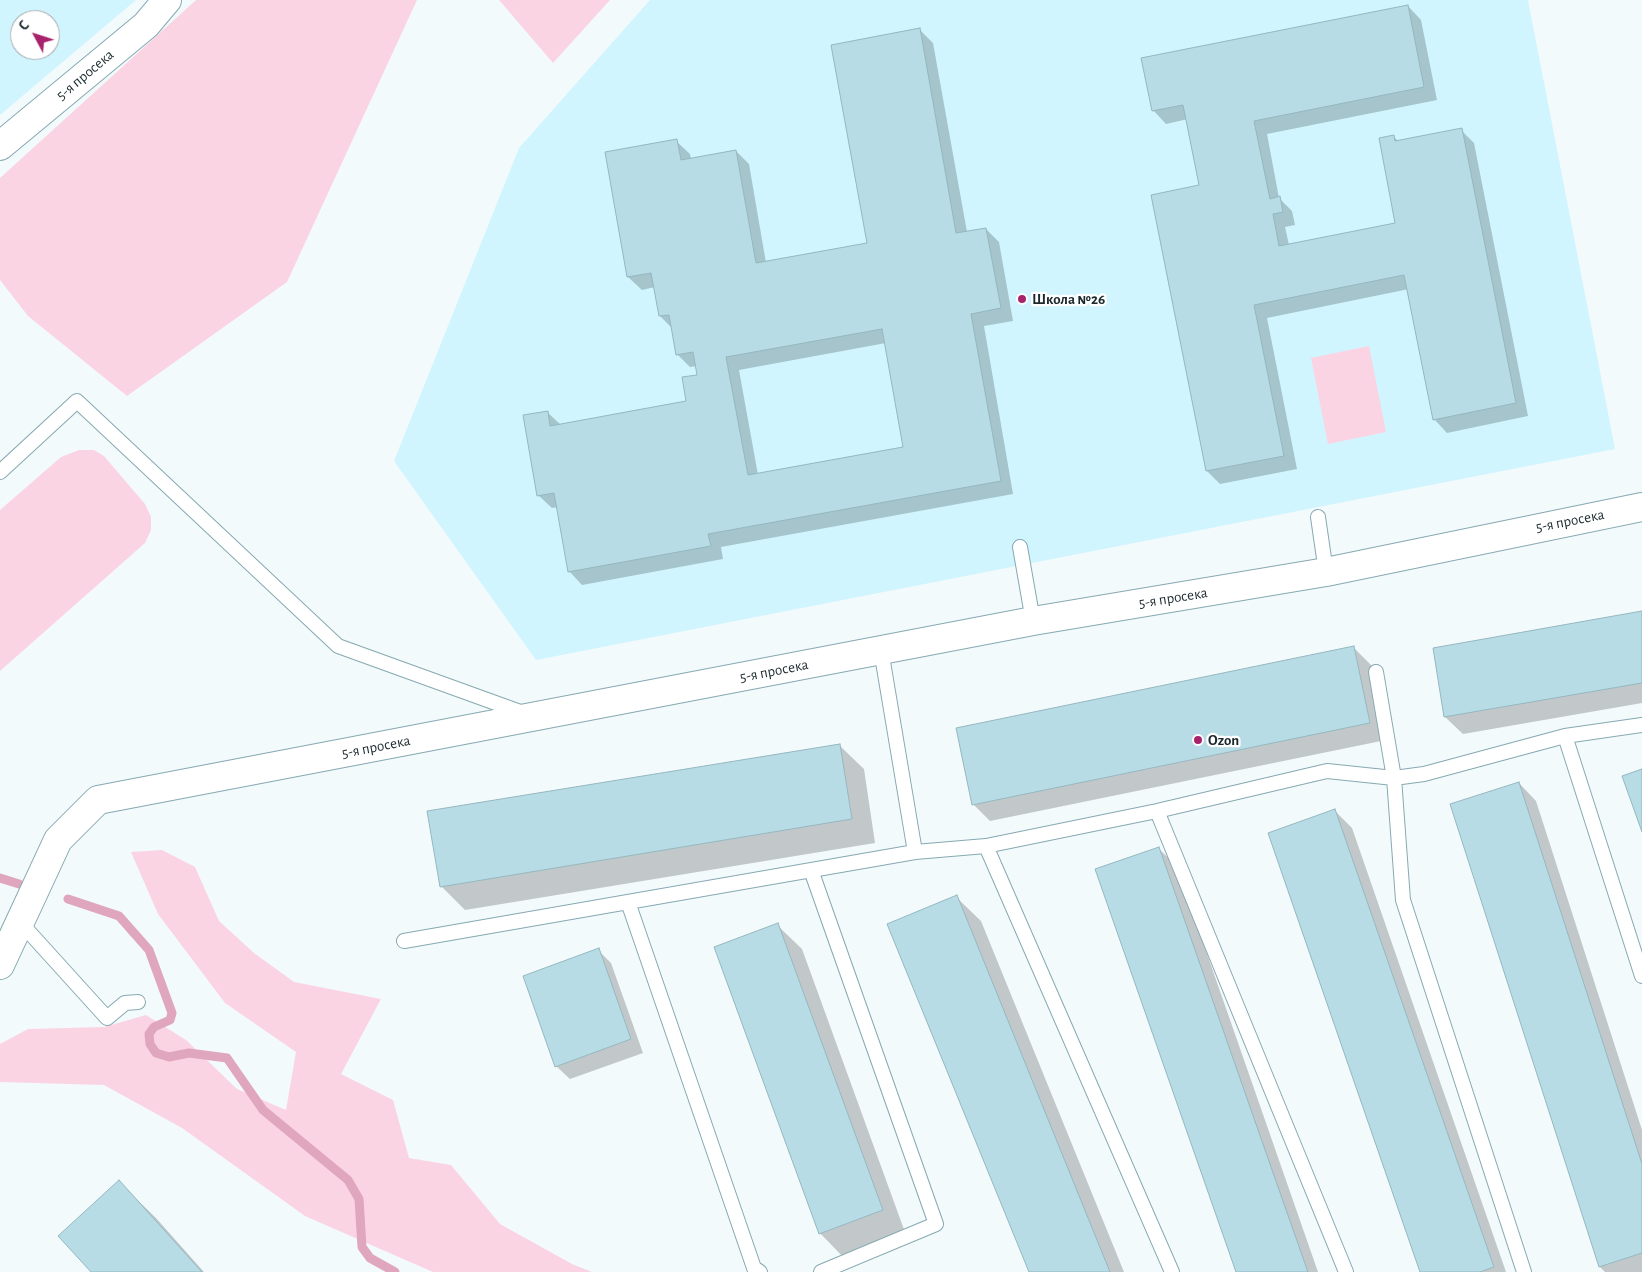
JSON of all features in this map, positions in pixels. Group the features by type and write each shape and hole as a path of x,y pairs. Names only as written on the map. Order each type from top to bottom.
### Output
{"street":[{"name":"5-я просека","path":"0,146 146,25 167,0"},
{"name":"5-я просека","path":"0,965 58,840 98,800 1033,621 1326,572 1642,507"}],"lane":[{"path":"0,472 77,401 338,646 534,717"},
{"path":"1318,517 1326,572"},
{"path":"1020,547 1033,621"},
{"path":"881,650 915,852"},
{"path":"1376,672 1394,778 1403,900 1524,1272"},
{"path":"404,941 915,852 986,846 1157,811 1327,771 1394,778 1424,774 1565,736 1642,725"},
{"path":"1565,736 1642,976"},
{"path":"1157,811 1346,1272"},
{"path":"986,846 1172,1272"},
{"path":"811,870 936,1224 821,1272"},
{"path":"628,902 754,1268 760,1272"},
{"path":"20,922 107,1018 125,1003 138,1002"}],"shaded area":[{"path":"0,0 136,0 0,115"},
{"path":"196,0 417,0 287,282 127,396 28,316 0,280 0,178"},
{"path":"499,0 610,0 553,63"},
{"name":"Школа №26","path":"650,0 1528,0 1615,449 536,660 394,461 519,148"},
{"path":"1369,346 1386,432 1328,444 1311,358"},
{"path":"79,450 94,450 104,456 145,504 151,517 151,530 145,543 0,671 0,510 61,457"},
{"path":"162,850 195,867 219,921 254,953 294,982 381,999 341,1074 393,1100 409,1158 451,1165 500,1224 572,1264 592,1272 433,1272 305,1216 182,1128 104,1085 0,1082 0,1044 28,1029 104,1027 146,1015 186,1040 237,1089 286,1110 296,1052 225,1003 158,914 131,852"}],"building":[{"path":"1408,5 1424,87 1254,121 1270,199 1280,196 1283,212 1273,214 1279,246 1395,223 1379,138 1394,135 1395,141 1462,128 1516,403 1433,420 1404,275 1254,305 1284,456 1206,471 1151,195 1199,185 1183,105 1152,111 1141,58"},
{"path":"920,28 956,233 986,228 1001,308 971,314 1001,481 708,534 711,546 568,572 554,493 537,496 523,415 548,411 550,426 686,401 682,377 697,375 693,352 676,355 669,315 659,316 651,273 627,277 605,152 677,139 681,160 736,150 756,263 867,243 831,45","holes":["882,329 903,447 748,475 726,357"]},
{"path":"1642,611 1642,683 1444,717 1433,648"},
{"path":"1354,646 1370,723 972,805 956,728"},
{"path":"840,744 852,819 440,887 427,811"},
{"path":"1642,769 1642,832 1622,776"},
{"path":"1519,782 1642,1164 1642,1253 1599,1267 1450,804"},
{"path":"1335,809 1494,1267 1480,1272 1420,1272 1268,833"},
{"path":"1159,847 1308,1272 1236,1272 1095,869"},
{"path":"957,895 1110,1272 1029,1272 887,924"},
{"path":"778,923 883,1210 819,1234 714,947"},
{"path":"599,948 631,1039 555,1067 523,976"},
{"path":"119,1180 202,1272 91,1272 58,1236"}],"waterway":[{"path":"0,878 19,884"},
{"path":"68,899 119,916 149,950 172,1013 170,1020 154,1027 149,1034 150,1044 156,1053 169,1057 189,1053 227,1058 263,1110 348,1180 359,1199 362,1247 370,1258 395,1272"}],"place":[{"name":"Школа №26","path":"1022,299"},
{"name":"Ozon","path":"1198,740"}]}
